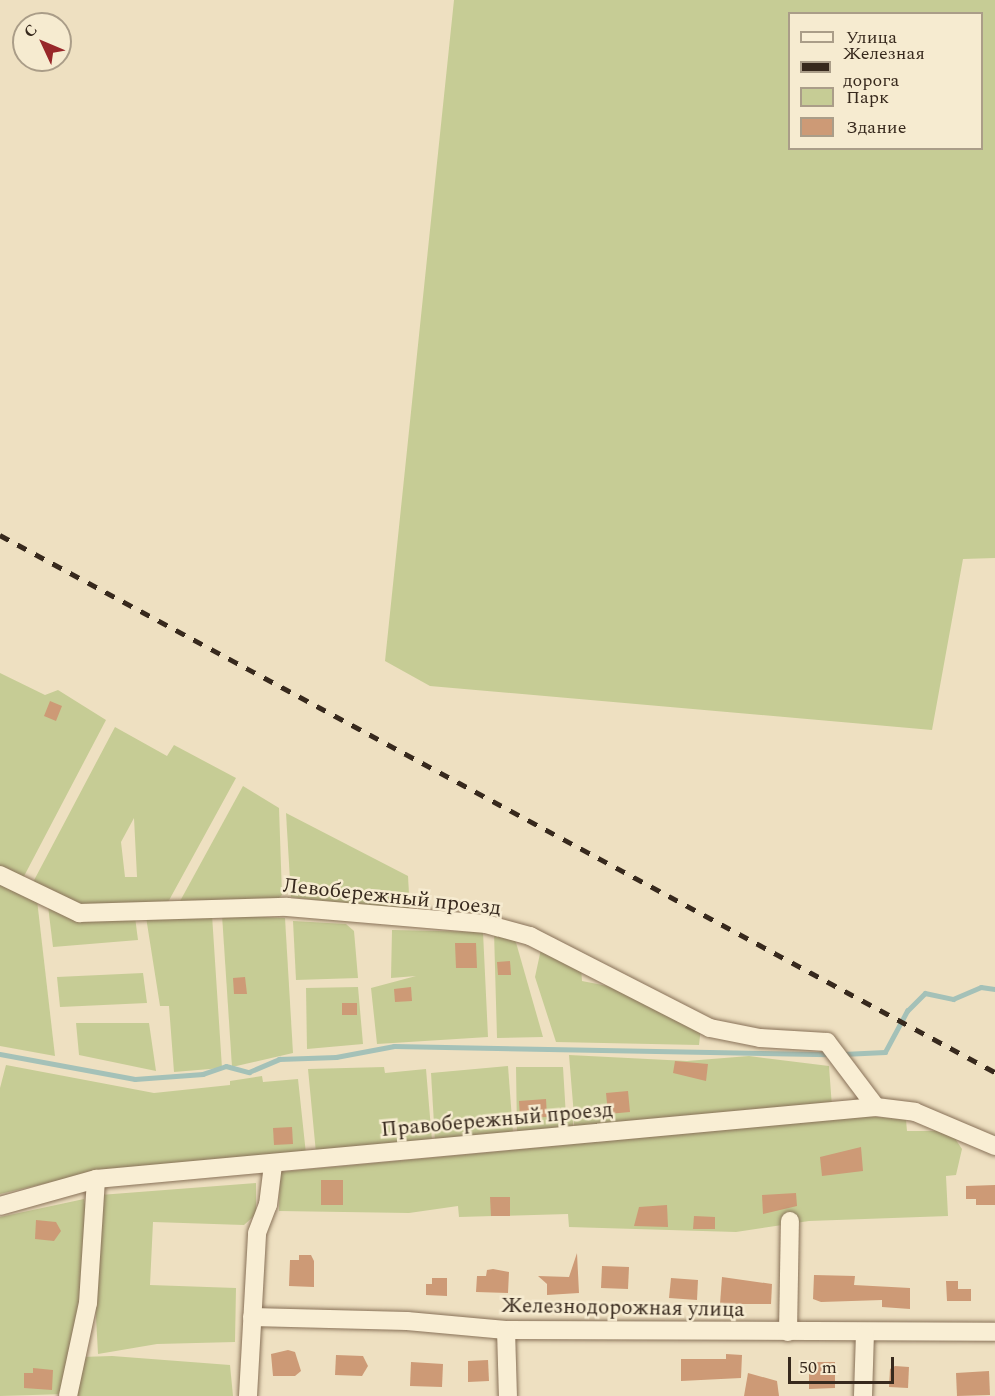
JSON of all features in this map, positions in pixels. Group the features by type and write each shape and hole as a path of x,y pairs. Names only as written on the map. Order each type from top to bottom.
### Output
{"street":[{"name":"Левобережный проезд","path":"0,875 79,913 286,907 486,924 530,936 710,1028 760,1038 827,1042 876,1107"},
{"name":"Правобережный проезд","path":"0,1206 96,1179 273,1165 876,1107 915,1112 995,1146"},
{"path":"248,1396 257,1233 268,1205 273,1165"},
{"path":"68,1396 88,1303 96,1179"},
{"path":"788,1332 790,1221"},
{"name":"Железнодорожная улица","path":"252,1317 407,1321 506,1330 865,1334 995,1332"},
{"path":"506,1330 508,1396"},
{"path":"863,1396 865,1334"}],"green space":[{"path":"454,0 995,0 995,558 963,559 932,730 430,686 385,661"},
{"path":"0,673 45,695 58,690 106,720 22,880 0,869"},
{"path":"115,727 167,756 174,745 236,778 167,904 76,906 31,886","holes":["134,818 137,877 125,877 121,842"]},
{"path":"243,786 279,808 282,895 276,901 179,903"},
{"path":"286,813 408,876 410,912 291,897"},
{"path":"0,881 37,900 55,1056 0,1046"},
{"path":"48,906 135,917 138,940 53,947"},
{"path":"212,915 222,1068 174,1072 169,1006 160,1006 146,917"},
{"path":"222,915 285,918 293,1053 232,1067"},
{"path":"293,921 346,924 354,931 358,978 296,980"},
{"path":"392,930 483,932 488,1037 377,1044 371,988 416,976 391,978"},
{"path":"494,932 515,939 543,1037 497,1038"},
{"path":"541,949 581,968 582,981 633,991 701,1027 699,1045 556,1042 535,977"},
{"path":"143,973 147,1003 60,1007 57,977"},
{"path":"358,987 363,1044 307,1049 306,988"},
{"path":"76,1023 149,1023 156,1071 79,1055"},
{"path":"569,1055 687,1061 749,1056 829,1066 832,1107 575,1130 573,1117 573,1129 517,1132 516,1067 563,1067 566,1117 574,1116"},
{"path":"6,1065 154,1093 230,1085 230,1081 262,1076 263,1082 298,1079 306,1154 90,1173 0,1194 0,1088"},
{"path":"508,1066 513,1133 435,1141 431,1073"},
{"path":"384,1067 385,1073 426,1069 432,1141 316,1153 308,1069"},
{"path":"869,1116 906,1120 907,1131 950,1131 962,1149 956,1175 946,1176 948,1216 809,1221 736,1232 569,1227 568,1214 459,1217 458,1206 409,1213 279,1211 280,1172"},
{"path":"256,1183 256,1214 244,1225 153,1222 150,1285 236,1288 235,1342 157,1344 98,1354 95,1299 100,1195"},
{"path":"84,1199 88,1222 85,1272 65,1394 0,1396 0,1217"},
{"path":"112,1356 230,1365 233,1396 73,1396 81,1357"}],"building":[{"path":"50,701 62,706 56,721 44,716"},
{"path":"455,943 476,943 477,968 456,968"},
{"path":"510,961 511,975 498,975 497,962"},
{"path":"245,977 247,994 234,994 233,978"},
{"path":"411,987 412,1001 395,1002 394,989"},
{"path":"342,1003 357,1003 357,1015 342,1015"},
{"path":"675,1061 708,1064 706,1081 673,1073"},
{"path":"628,1091 630,1112 608,1114 606,1093"},
{"path":"546,1099 547,1117 520,1118 519,1101"},
{"path":"292,1127 293,1144 274,1145 273,1128"},
{"path":"861,1147 863,1171 822,1176 820,1157"},
{"path":"321,1180 343,1180 343,1205 321,1205"},
{"path":"995,1185 995,1205 976,1205 976,1199 966,1199 966,1186"},
{"path":"796,1193 797,1206 763,1214 762,1195"},
{"path":"490,1197 510,1197 510,1216 491,1216"},
{"path":"667,1205 668,1227 634,1226 639,1207"},
{"path":"694,1216 715,1217 715,1229 693,1229"},
{"path":"36,1220 56,1222 61,1231 54,1241 35,1239"},
{"path":"577,1253 579,1293 547,1295 547,1284 538,1276 569,1277"},
{"path":"299,1255 311,1255 314,1261 314,1287 289,1286 290,1260 299,1260"},
{"path":"602,1266 629,1267 628,1289 601,1288"},
{"path":"487,1270 509,1272 508,1293 476,1292 477,1276 486,1276"},
{"path":"814,1275 855,1276 854,1285 910,1288 910,1309 882,1307 882,1300 821,1302 813,1299"},
{"path":"722,1277 772,1284 771,1304 720,1304"},
{"path":"432,1278 447,1278 447,1296 426,1295 426,1284 432,1284"},
{"path":"671,1278 698,1280 697,1300 669,1298"},
{"path":"946,1281 958,1281 958,1289 971,1289 971,1301 947,1301"},
{"path":"288,1350 295,1352 301,1371 295,1376 273,1376 271,1354"},
{"path":"726,1354 742,1355 741,1378 681,1381 681,1359 726,1359"},
{"path":"336,1355 363,1356 368,1366 362,1376 335,1375"},
{"path":"488,1360 489,1381 468,1382 468,1361"},
{"path":"411,1362 443,1364 442,1387 410,1386"},
{"path":"809,1362 835,1362 835,1388 809,1389"},
{"path":"895,1366 909,1367 908,1388 889,1387 890,1369"},
{"path":"33,1368 53,1370 52,1390 24,1388 24,1373 33,1373"},
{"path":"989,1371 990,1395 957,1396 956,1373"},
{"path":"748,1373 777,1381 779,1396 744,1396"}],"waterway":[{"path":"843,1054 885,1052 907,1011 925,993 953,999 981,987 995,989"},
{"path":"0,1054 135,1079 203,1074 226,1066 249,1072 279,1059 336,1057 394,1046 829,1054"}],"railway":[{"path":"0,535 995,1072"}]}
